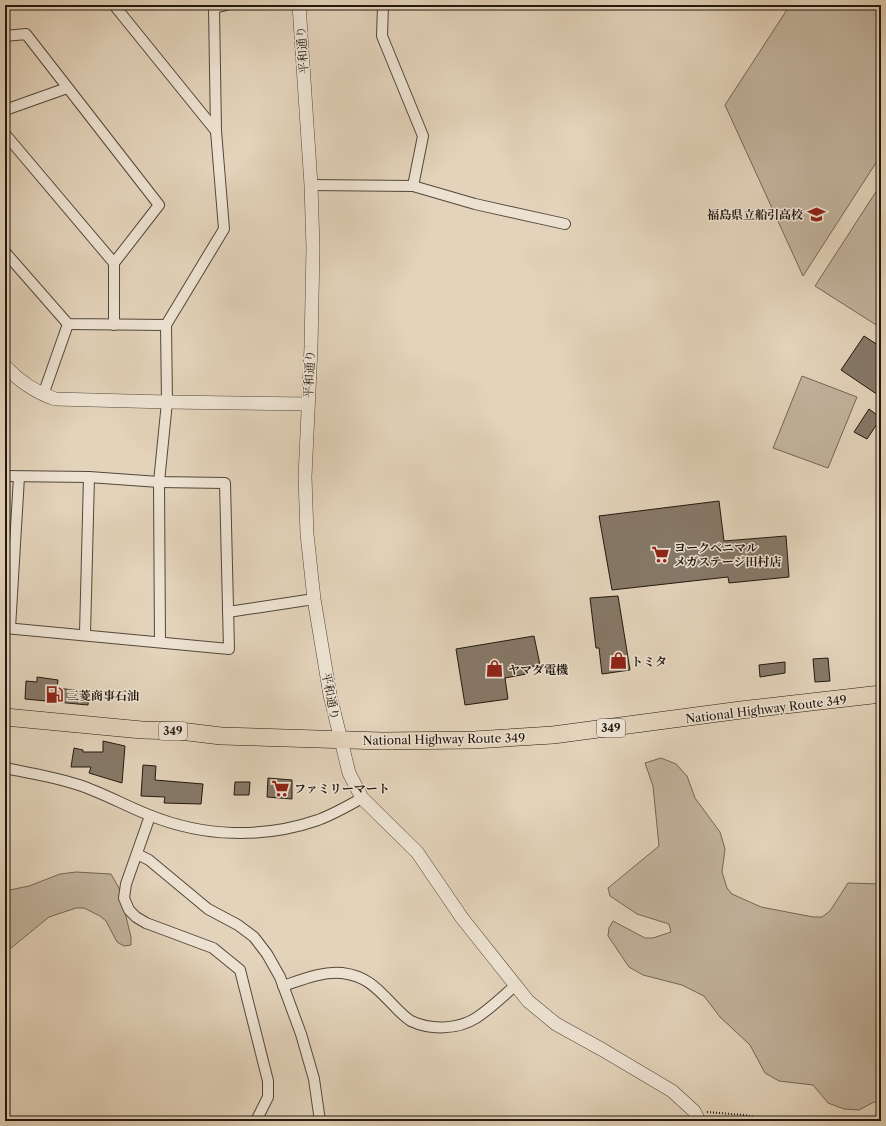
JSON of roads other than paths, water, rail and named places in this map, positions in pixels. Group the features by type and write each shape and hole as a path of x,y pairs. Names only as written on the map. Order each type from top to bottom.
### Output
{"highway":[{"name":"National Highway Route 349","path":"5,716 221,736 341,741 474,740 553,735 741,710 881,694"}],"street":[{"path":"114,5 216,132"},
{"path":"160,642 159,482 167,402 166,325 224,229 216,132 213,6 226,5"},
{"name":"平和通り","path":"299,5 312,185 313,281 305,477 307,534 314,599 330,695 349,773 362,798 417,852 462,918 528,1001 556,1024 672,1091 697,1116"},
{"path":"383,5 382,36 423,136 413,186"},
{"path":"5,36 26,34 159,205 114,263 114,325"},
{"path":"5,110 67,88"},
{"path":"5,134 114,263"},
{"path":"312,185 413,186 475,204 565,224"},
{"path":"5,252 68,324 166,325"},
{"path":"43,395 68,324"},
{"path":"5,366 16,379 28,387 43,395 55,399 308,404"},
{"path":"5,476 89,477 159,482 225,483 229,649 85,634 8,628 19,477"},
{"path":"85,634 89,477"},
{"path":"228,612 314,599"},
{"path":"5,768 48,776 80,786 150,816 196,829 225,833 255,834 296,826 319,820 362,798"},
{"path":"150,816 126,884 124,898 129,910 136,917 146,923 213,948 240,970 268,1081 268,1097 256,1121"},
{"path":"137,854 148,860 208,909 238,925 254,938 267,954 280,977 301,1034 314,1079 320,1121"},
{"path":"283,986 326,974 342,974 357,977 371,984 384,994 397,1009 410,1020 431,1027 444,1027 467,1023 477,1018 516,985"}],"place":[{"name":"福島県立船引高校","path":"816,214"},
{"name":"ヨークベニマル メガステージ田村店","path":"661,554"},
{"name":"トミタ","path":"618,661"},
{"name":"ヤマダ電機","path":"495,669"},
{"name":"三菱商事石油","path":"54,695"},
{"name":"ファミリーマート","path":"281,788"}]}
